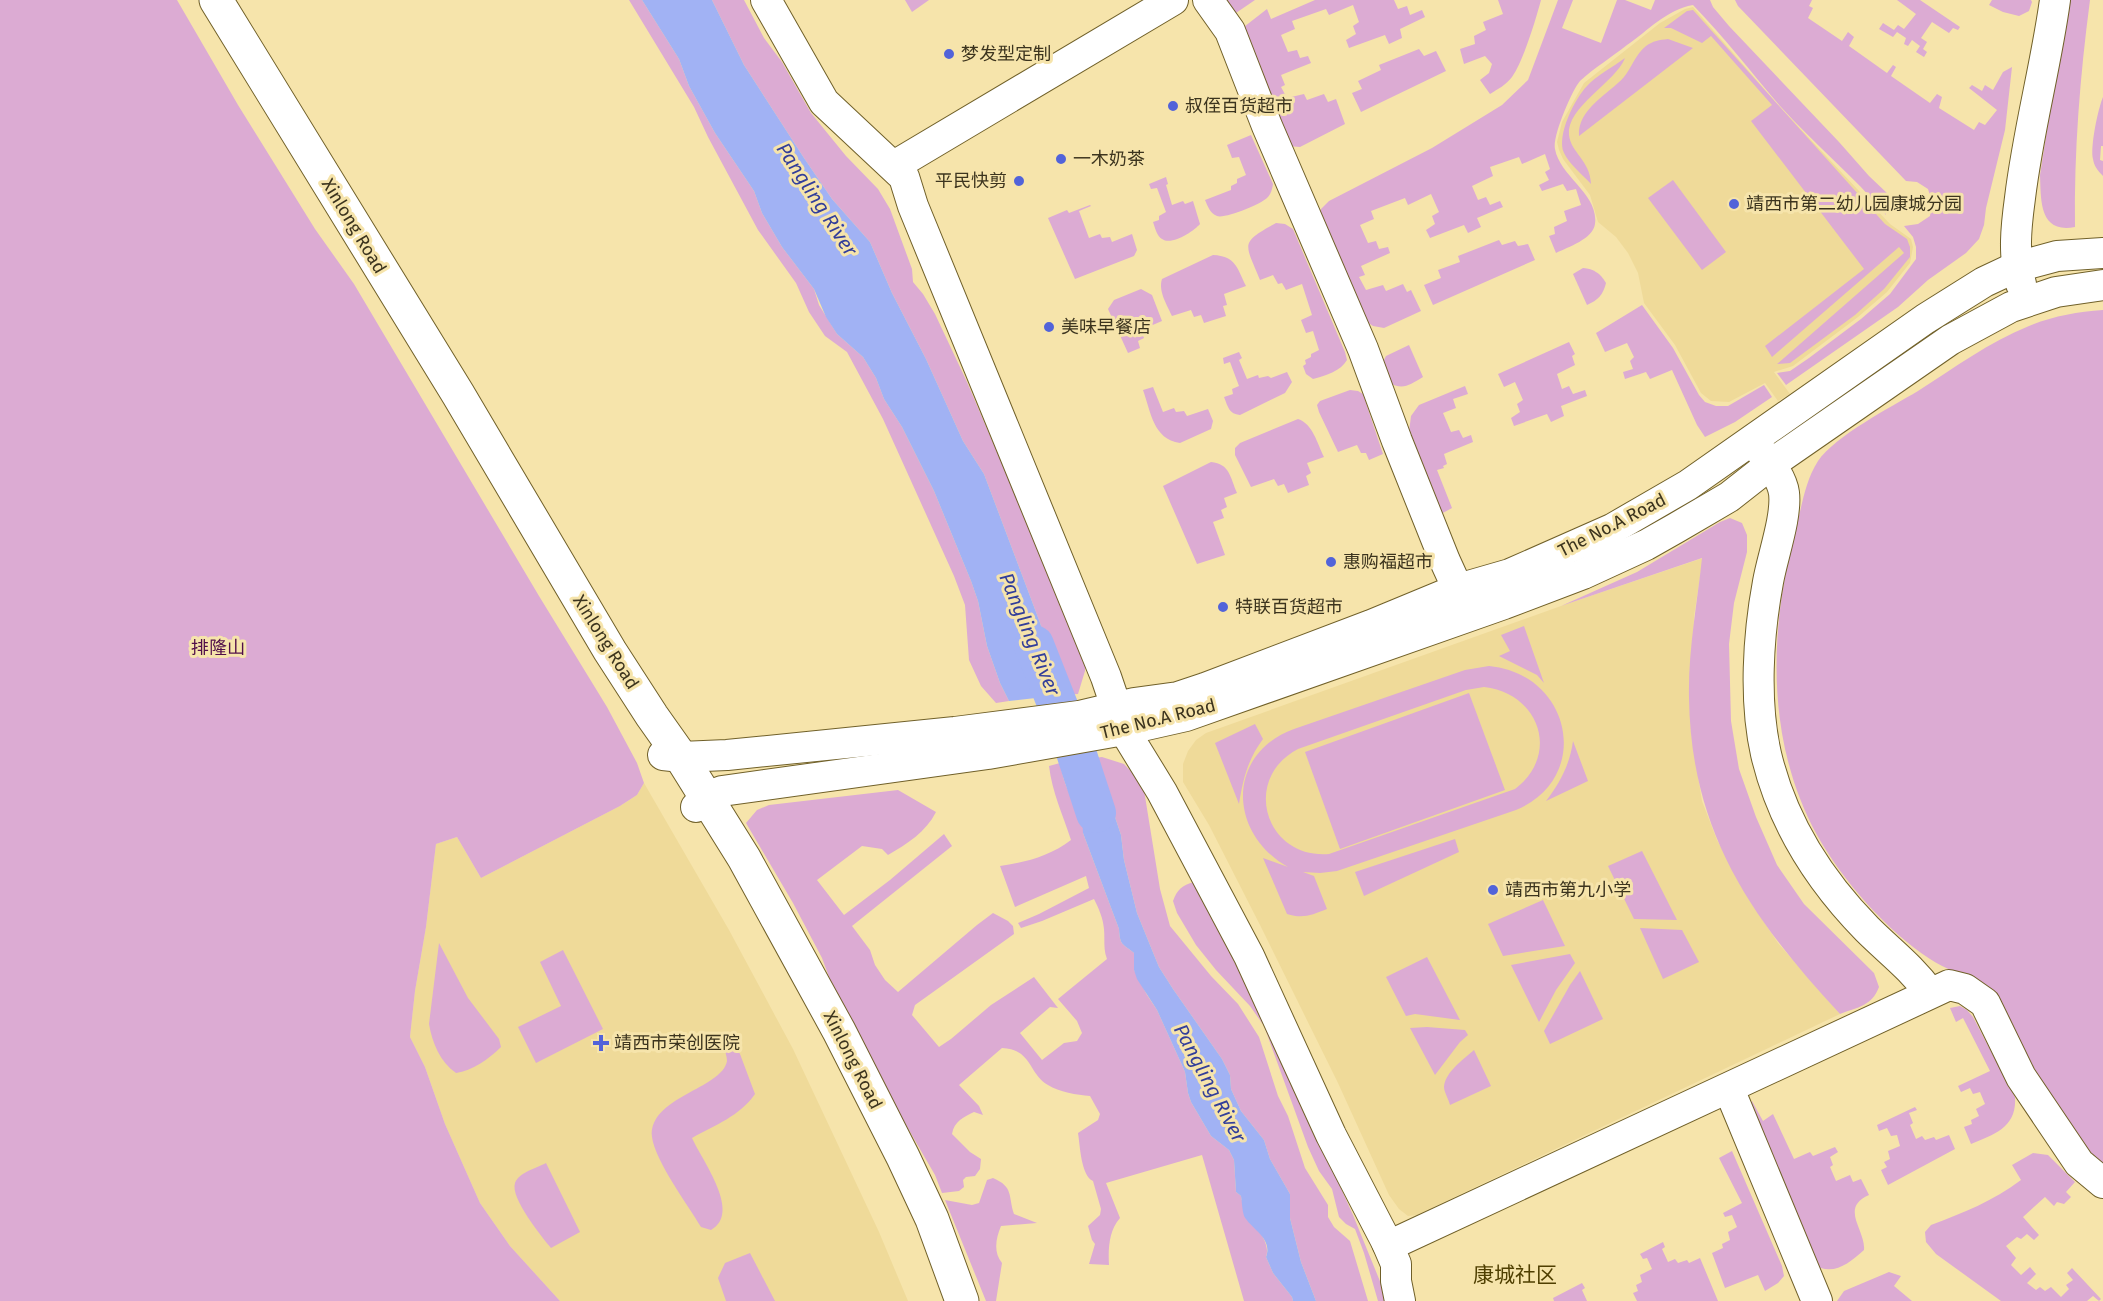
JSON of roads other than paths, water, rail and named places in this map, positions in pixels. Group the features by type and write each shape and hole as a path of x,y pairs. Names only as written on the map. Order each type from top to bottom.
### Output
{"main road":[{"name":"Xinlong Road","path":"206,0 484,453 580,622 701,802 886,1145 922,1225 950,1301"},
{"name":"Xinlong Road","path":"216,0 469,413 610,651 652,716 672,756"},
{"name":"Xinlong Road","path":"701,802 744,858 880,1111 932,1219 962,1301"}],"street":[{"path":"766,0 824,102 894,165 904,177 913,206 1121,718 1249,956 1331,1135 1388,1243 1396,1264 1396,1281 1400,1301"},
{"path":"894,165 1173,0"},
{"path":"1208,0 1230,31 1267,126 1363,349 1397,441 1464,602"},
{"path":"2025,302 2016,267 2016,237 2023,171 2055,0"},
{"name":"The No.A Road","path":"1464,602 1510,574 1612,529 1656,505 1753,441 1925,319 1984,282 2016,267 2057,256 2103,253"},
{"name":"The No.A Road","path":"986,741 1081,727 1121,718 1371,625 1583,574 1646,545 1729,496 1771,464 1950,340 2011,307 2056,292 2103,285"},
{"path":"1753,441 1771,464 1784,492 1783,511 1764,610 1759,694 1762,732 1773,779 1793,828 1827,885 1870,932 1907,964 1930,993"},
{"path":"672,756 986,741"},
{"path":"701,802 722,791 986,741"},
{"path":"1388,1243 1399,1241 1729,1089 1948,985 1965,989 1984,1003 2021,1077 2079,1163 2103,1184"},
{"path":"1729,1089 1817,1301"}],"water":[{"path":"642,0 712,0 744,65 804,158 832,199 870,242 963,441 984,474 1039,620 1062,695 1009,701 987,646 978,601 971,581 934,491 902,427 884,399 876,378 863,357 837,334 826,317 814,289 782,247 762,213 754,191 715,133 689,86 679,59"},
{"path":"1093,758 1106,781 1121,835 1124,860 1137,913 1159,967 1222,1059 1230,1075 1231,1089 1241,1111 1264,1140 1270,1159 1290,1194 1290,1218 1301,1262 1316,1301 1293,1301 1273,1273 1266,1257 1267,1245 1264,1239 1244,1216 1241,1196 1236,1192 1234,1160 1229,1150 1211,1136 1191,1102 1185,1072 1157,1010 1137,979 1134,970 1134,953 1120,939 1119,929 1083,833 1083,807 1070,794 1060,763"}],"waterway":[{"name":"Pangling River","path":"1034,645 1075,749 1096,813"}],"place":[{"name":"梦发型定制","path":"949,54"},
{"name":"叔侄百货超市","path":"1173,106"},
{"name":"一木奶茶","path":"1061,159"},
{"name":"平民快剪","path":"1019,181"},
{"name":"靖西市第二幼儿园康城分园","path":"1734,204"},
{"name":"美味早餐店","path":"1049,327"},
{"name":"惠购福超市","path":"1331,562"},
{"name":"特联百货超市","path":"1223,607"},
{"name":"靖西市第九小学","path":"1493,890"},
{"name":"靖西市荣创医院","path":"601,1043"}],"district":[{"name":"康城社区","path":"1515,1275"}],"park label":[{"name":"排隆山","path":"218,648"}]}
